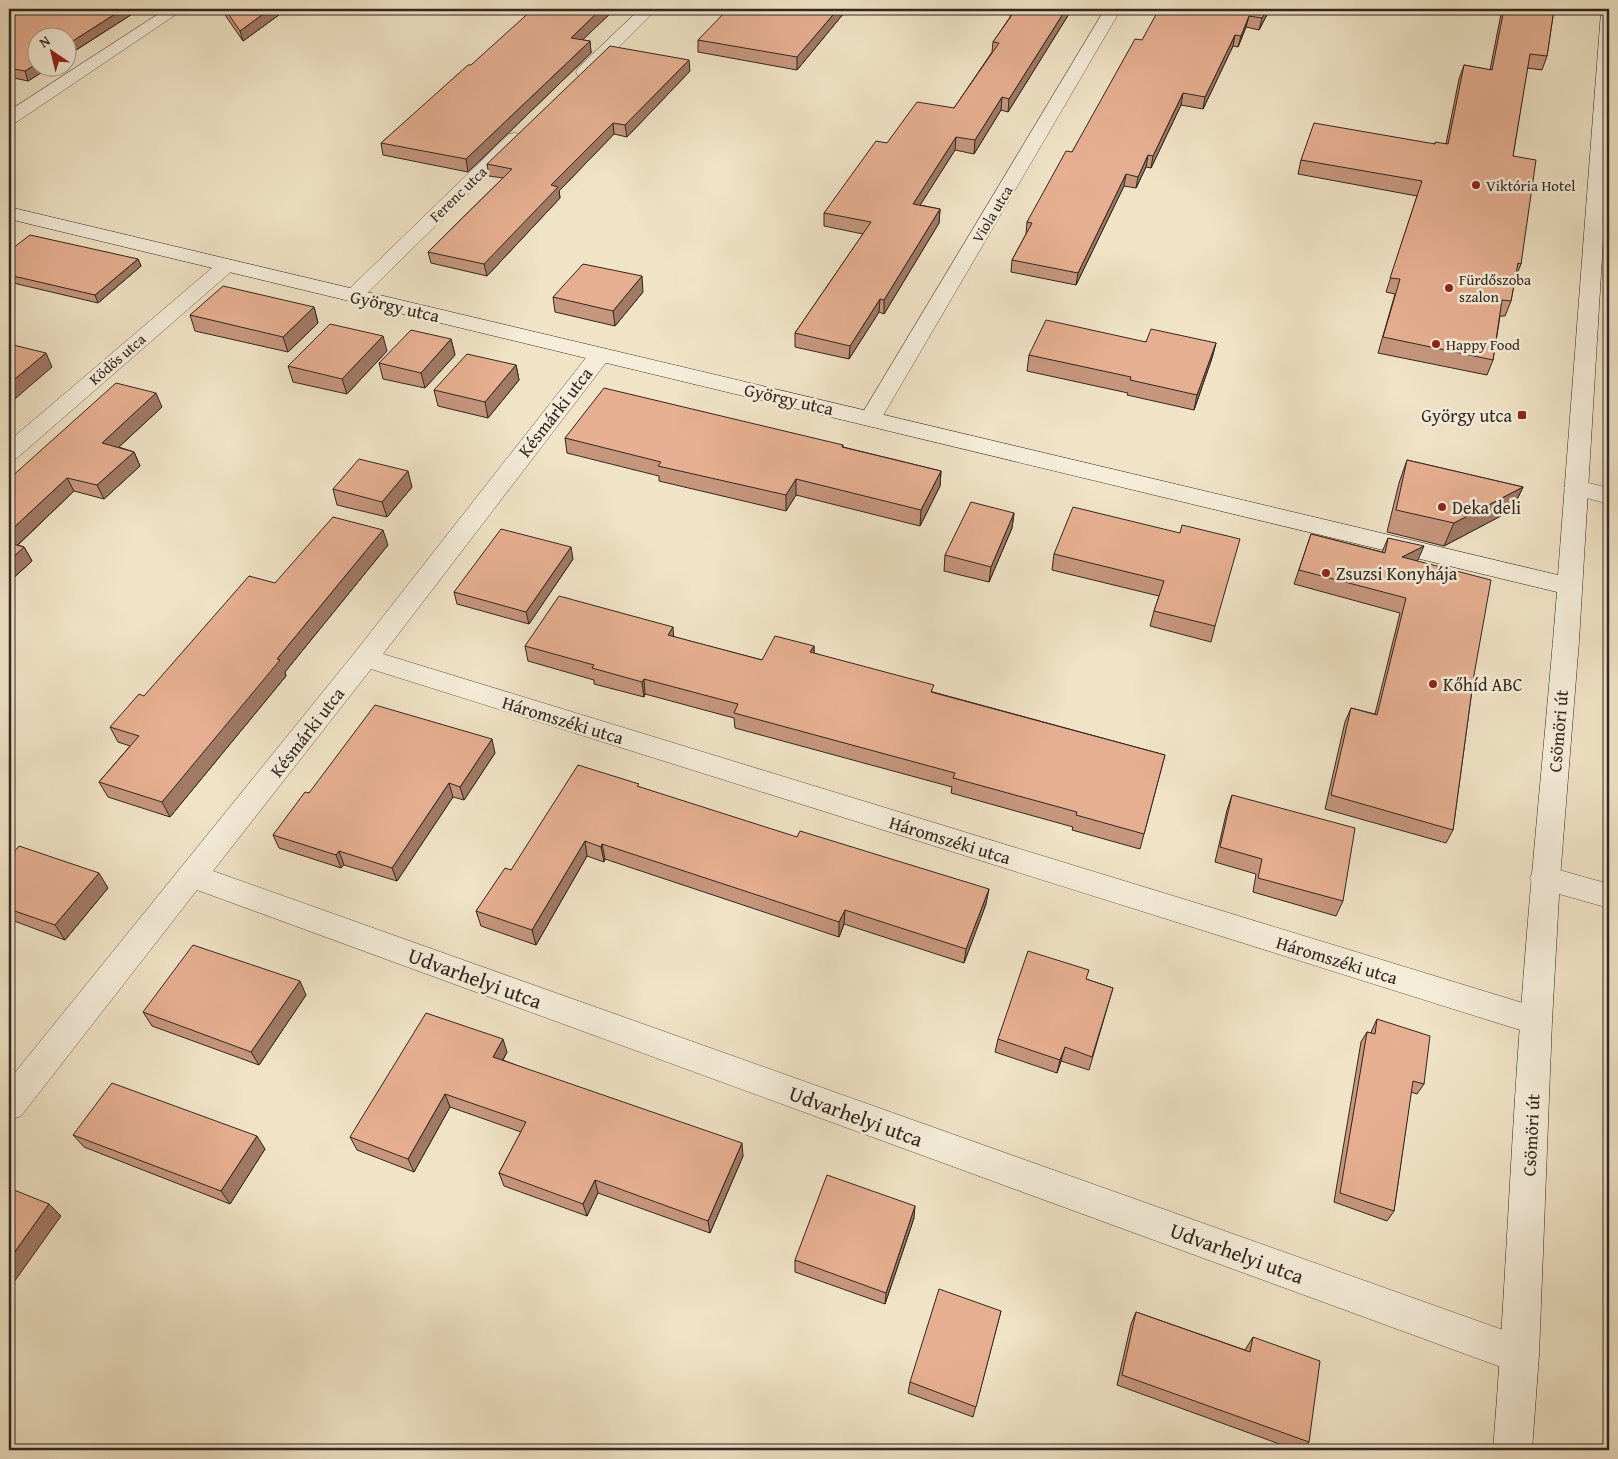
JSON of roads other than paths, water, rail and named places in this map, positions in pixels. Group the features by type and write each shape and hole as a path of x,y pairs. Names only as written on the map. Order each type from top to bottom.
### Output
{"street":[{"path":"9,119 176,9"},
{"path":"571,84 649,9"},
{"name":"Viola utca","path":"870,419 1113,9"},
{"name":"Csömöri út","path":"1513,1450 1520,1355 1536,1021 1545,878 1576,488 1602,232 1609,12"},
{"name":"Ferenc utca","path":"353,296 529,125"},
{"name":"György utca","path":"9,214 1569,586"},
{"name":"Ködös utca","path":"9,453 226,266"},
{"name":"Késmárki utca","path":"9,1105 365,658 600,355"},
{"path":"1576,488 1609,496"},
{"name":"Háromszéki utca","path":"365,658 1536,1021"},
{"name":"Udvarhelyi utca","path":"192,876 1520,1355"},
{"path":"1545,878 1609,896"}],"place":[{"name":"Viktória Hotel","path":"1476,185"},
{"name":"Fürdőszoba szalon","path":"1449,288"},
{"name":"Happy Food","path":"1436,344"},
{"name":"György utca","path":"1522,415"},
{"name":"Deka deli","path":"1442,507"},
{"name":"Zsuzsi Konyhája","path":"1326,573"},
{"name":"Kőhíd ABC","path":"1433,684"}]}
